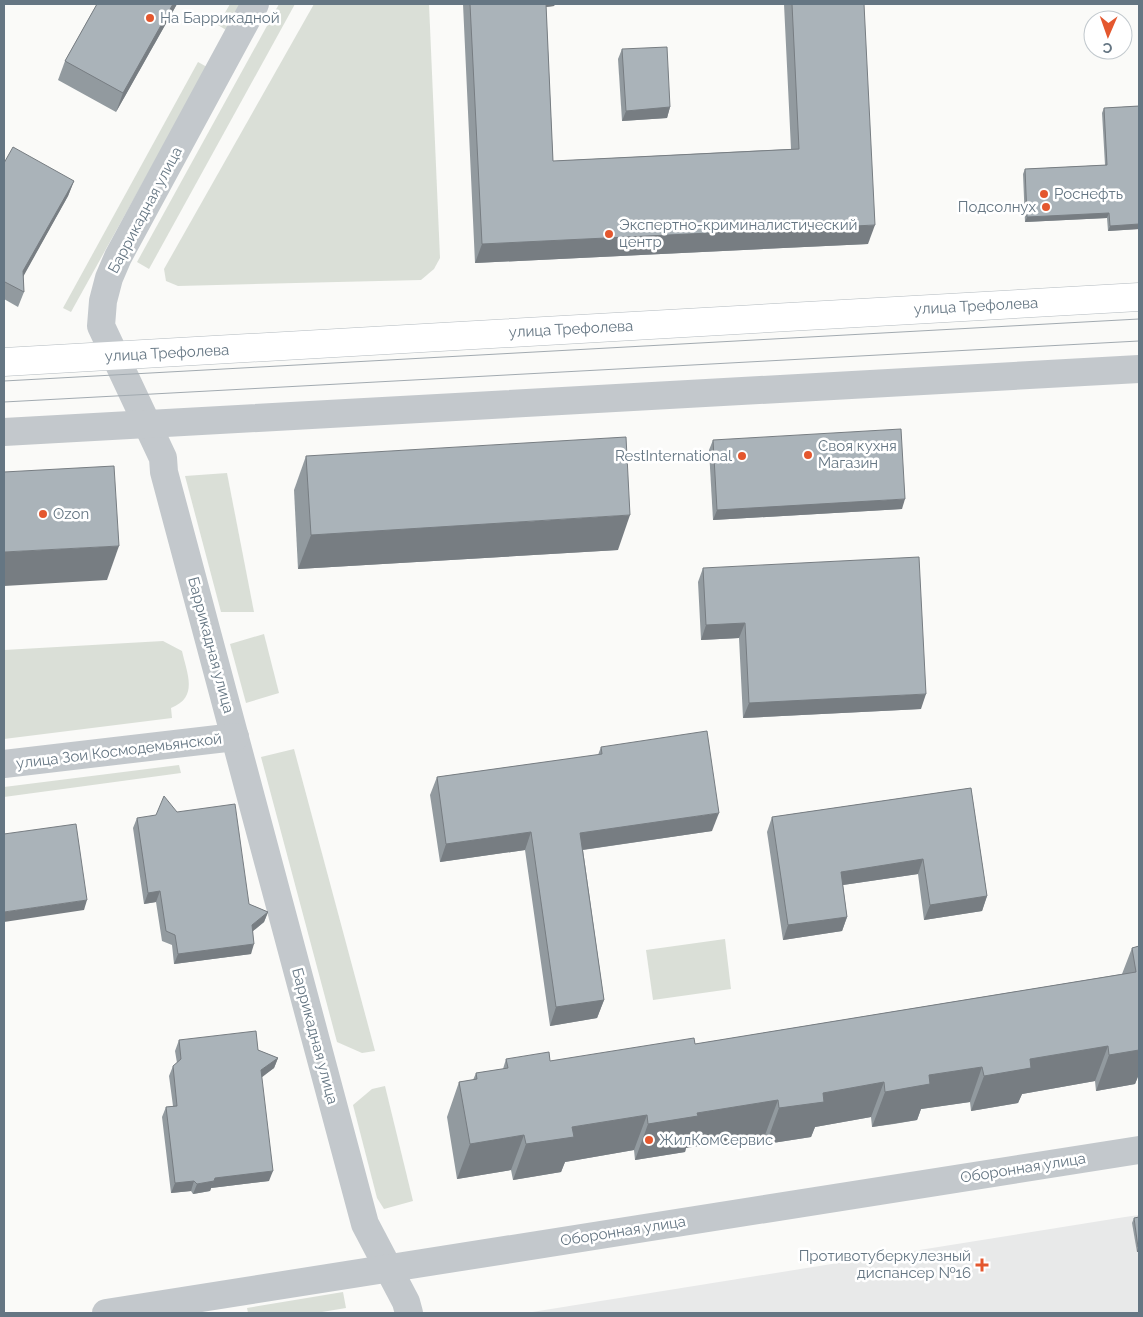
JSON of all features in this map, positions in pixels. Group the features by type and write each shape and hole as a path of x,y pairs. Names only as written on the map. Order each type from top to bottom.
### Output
{"main road":[{"name":"улица Трефолева","path":"4,362 1139,297"}],"street":[{"name":"Баррикадная улица","path":"255,4 109,278 103,301 101,326 163,458 164,472 365,1224 389,1268 409,1313"},
{"path":"4,432 1139,369"},
{"name":"улица Зои Космодемьянской","path":"4,764 235,737"},
{"name":"Оборонная улица","path":"106,1313 1139,1150"}],"shaded area":[{"path":"230,4 241,4 226,30 218,25"},
{"path":"279,4 295,4 149,269 137,262"},
{"path":"314,4 429,4 440,258 434,269 421,280 178,286 166,281 164,269"},
{"path":"198,62 207,67 71,312 63,308"},
{"path":"227,473 254,612 221,612 185,476"},
{"path":"264,634 279,693 246,703 230,644"},
{"path":"163,641 182,651 189,684 185,698 171,708 172,718 4,739 4,650"},
{"path":"294,749 375,1051 362,1053 337,1042 261,757"},
{"path":"179,765 181,773 4,797 4,787"},
{"path":"725,939 731,989 653,1000 646,950"},
{"path":"385,1086 413,1201 384,1209 377,1198 353,1105 372,1089"},
{"name":"Противотуберкулезный диспансер №16","path":"1139,1215 1139,1313 526,1313 1125,1217"},
{"path":"343,1292 346,1308 316,1313 248,1313 247,1308"}],"building":[{"path":"97,4 173,4 123,93 65,61"},
{"path":"470,4 546,4 553,161 799,149 792,4 864,4 875,225 482,244"},
{"path":"667,47 670,107 626,111 622,49"},
{"path":"1139,106 1139,224 1110,226 1109,213 1027,217 1025,169 1107,165 1104,108"},
{"path":"13,147 74,181 23,271 24,292 4,282 4,163"},
{"path":"901,429 905,499 717,510 713,440"},
{"path":"626,437 630,515 311,535 306,456"},
{"path":"114,466 119,546 4,552 4,472"},
{"path":"919,557 926,694 749,703 745,623 706,625 703,568"},
{"path":"707,731 719,813 580,833 604,1000 556,1007 531,832 446,844 437,777 602,754 601,747"},
{"path":"971,788 987,896 930,905 923,859 841,872 847,917 788,925 772,817"},
{"path":"164,796 177,812 235,804 249,904 268,912 252,925 254,944 178,954 175,935 166,931 160,891 148,893 137,818 156,815"},
{"path":"76,824 87,900 4,912 4,834"},
{"path":"1139,946 1139,1050 1109,1055 1108,1046 1030,1059 1031,1068 984,1076 982,1067 929,1075 930,1084 885,1092 884,1082 823,1093 824,1102 779,1108 778,1100 697,1113 698,1116 648,1124 647,1115 572,1127 574,1137 526,1144 524,1135 470,1144 459,1082 477,1079 476,1073 508,1068 506,1059 549,1052 550,1061 694,1038 695,1044 1136,972 1132,948"},
{"path":"256,1031 258,1050 278,1058 261,1070 273,1171 215,1178 214,1181 197,1184 194,1181 175,1183 166,1107 177,1106 173,1066 181,1059 179,1040"},
{"path":"1139,1217 1139,1247 1138,1247 1134,1218"}],"tram line":[{"path":"4,381 1139,319"},
{"path":"4,402 1139,341"}],"place":[{"name":"На Баррикадной","path":"150,18"},
{"name":"Роснефть","path":"1044,194"},
{"name":"Подсолнух","path":"1046,207"},
{"name":"Экспертно-криминалистический центр","path":"609,234"},
{"name":"Своя кухня Магазин","path":"808,455"},
{"name":"RestInternational","path":"742,456"},
{"name":"Ozon","path":"43,514"},
{"name":"ЖилКомСервис","path":"649,1140"},
{"name":"Противотуберкулезный диспансер №16","path":"982,1265"}]}
